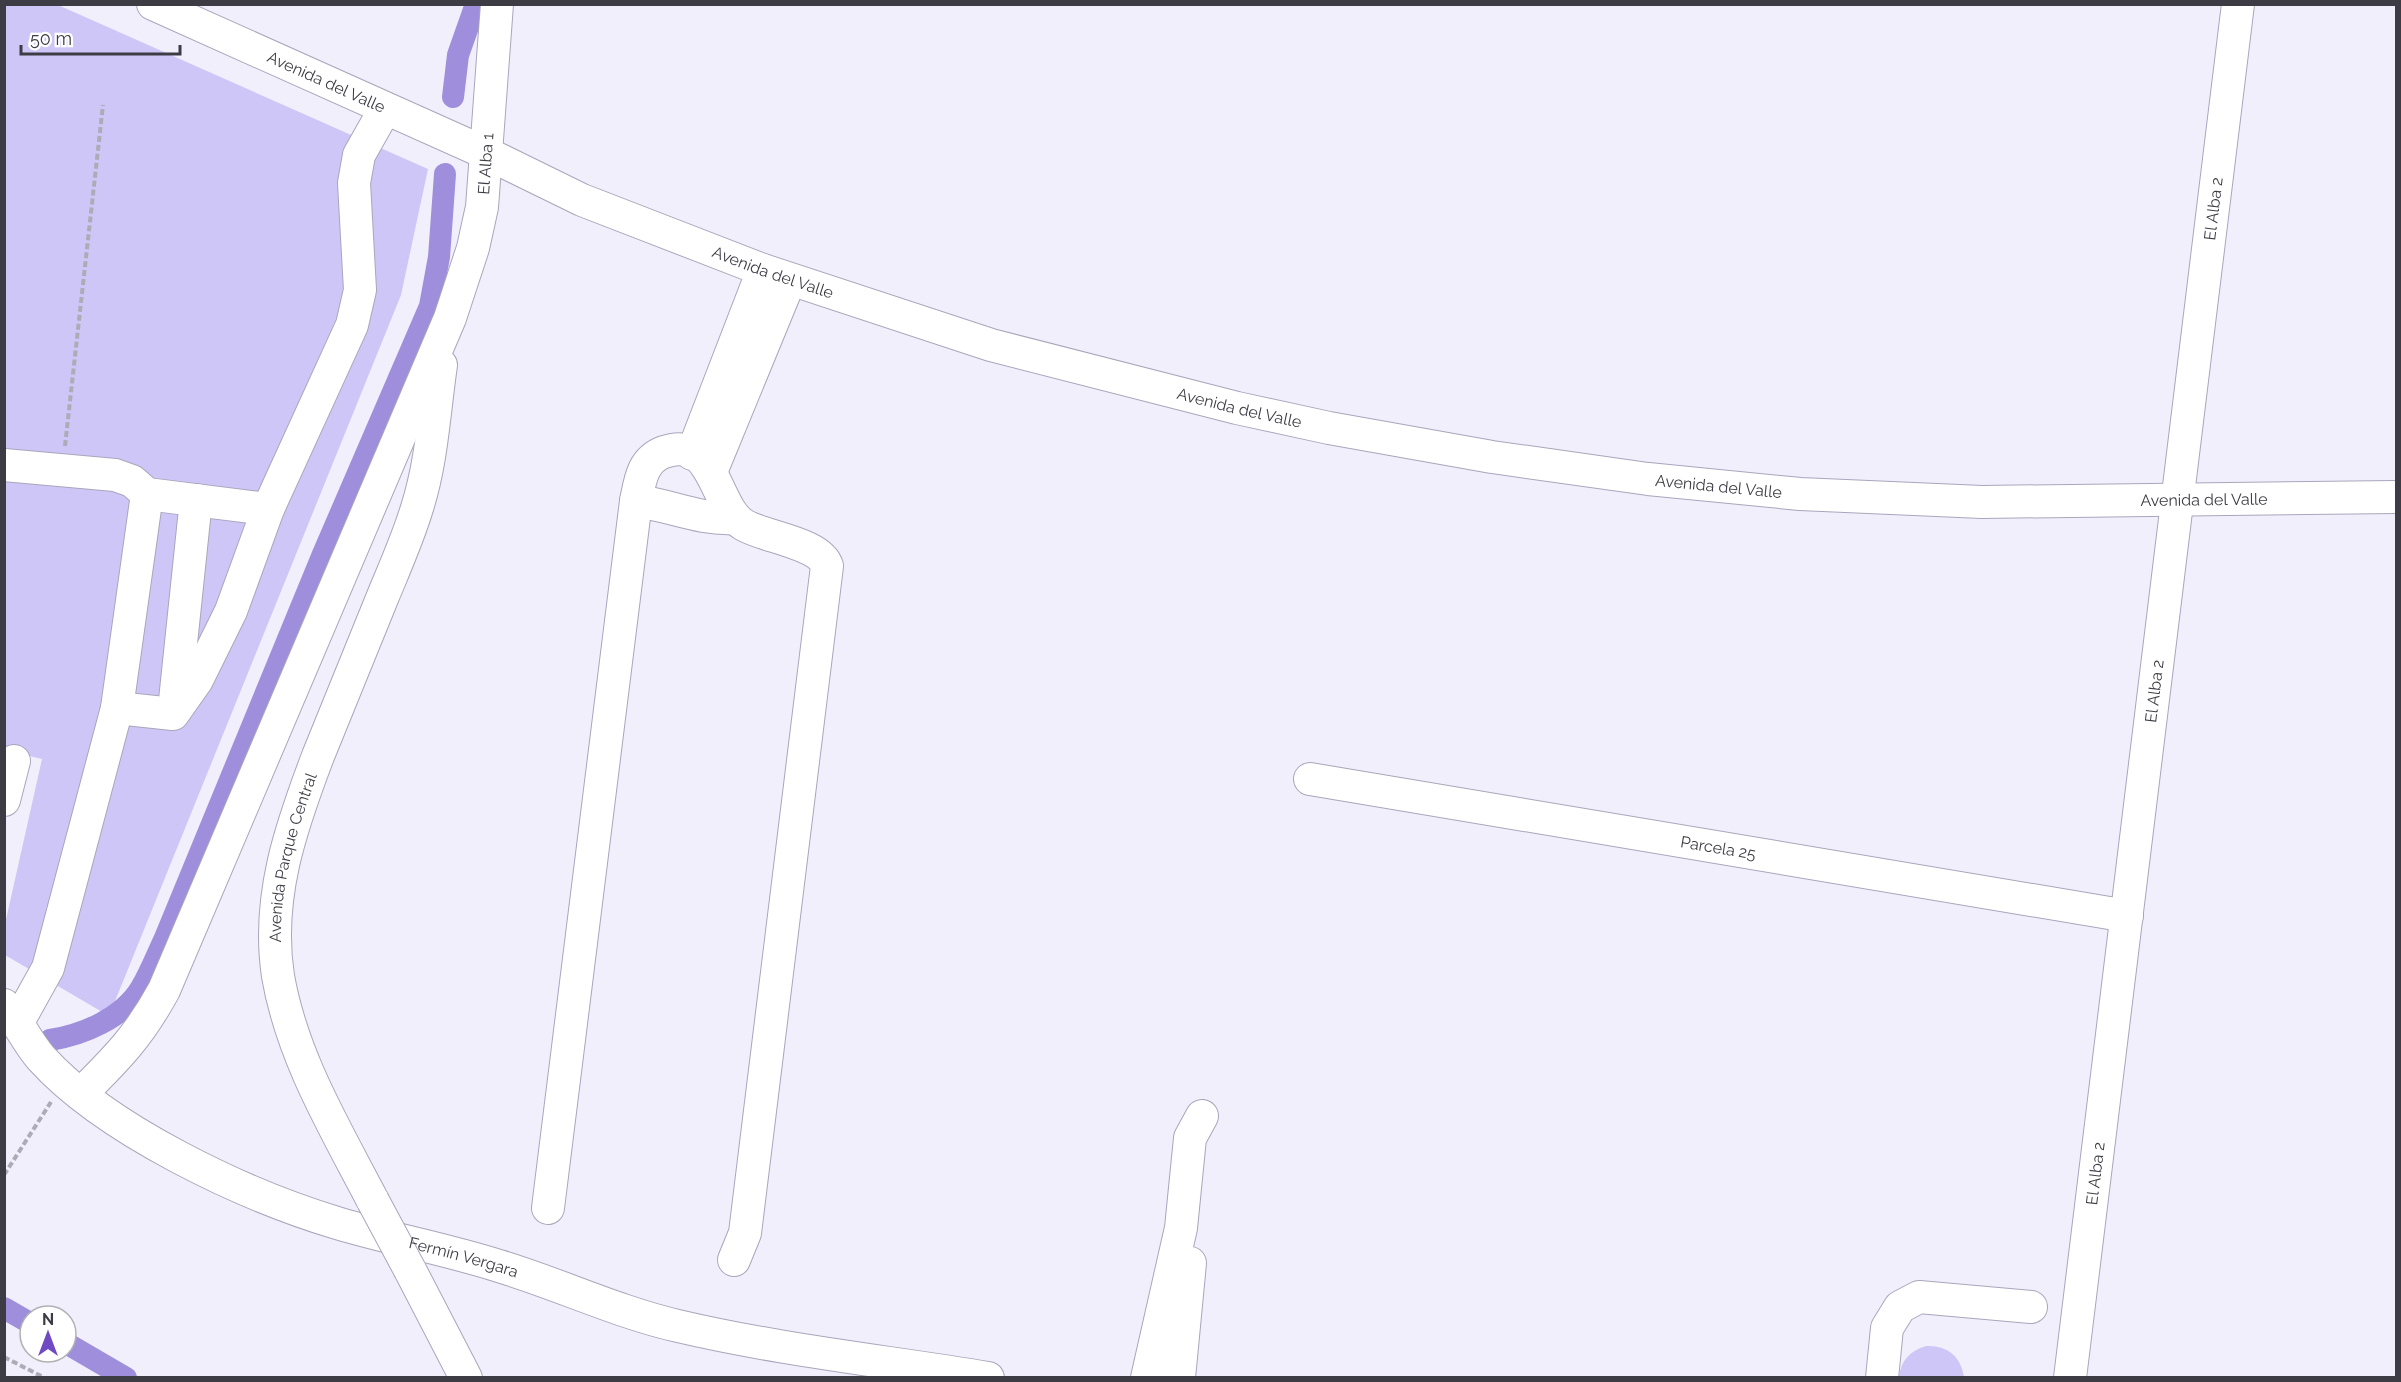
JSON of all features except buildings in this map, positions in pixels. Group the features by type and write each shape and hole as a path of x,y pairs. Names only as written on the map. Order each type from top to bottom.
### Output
{"street":[{"name":"Avenida del Valle","path":"153,4 488,154 582,200 776,275 949,332 1068,366 1317,425 1492,457 1648,479 1800,494 1982,502 2397,497"},
{"name":"El Alba 1","path":"450,318 478,227 488,154 497,4"},
{"name":"El Alba 2","path":"2070,1377 2238,4"},
{"path":"173,714 197,680 231,611 267,509 352,325 360,290 354,183 359,155 385,109"},
{"path":"702,463 776,275"},
{"path":"73,1087 126,1050 146,1025 164,990 450,318"},
{"name":"Avenida Parque Central","path":"450,318 439,375 431,447 417,509 302,799 281,866 275,929 278,975 295,1040 307,1072 466,1377"},
{"path":"548,1208 640,477 649,461 671,450 702,463 734,518"},
{"path":"4,465 115,476 132,481 147,494 267,509"},
{"path":"9,1025 48,968 117,708 147,494"},
{"path":"173,714 196,500"},
{"path":"636,501 663,505 703,518 734,518 756,530 816,552 825,560 827,566 745,1233 734,1260"},
{"path":"117,708 173,714"},
{"path":"4,800 14,761"},
{"name":"Parcela 25","path":"1310,779 2127,916"},
{"name":"Fermín Vergara","path":"9,1025 73,1087 164,1148 201,1168 279,1202 334,1222 497,1265 675,1326 988,1377"},
{"path":"1147,1377 1181,1228 1190,1138 1202,1116 1205,1136 1186,1294 1179,1377"},
{"path":"1882,1377 1887,1328 1900,1307 1919,1297 2031,1307"}],"path":[{"path":"63,470 103,105"},
{"path":"4,1175 73,1087"},
{"path":"4,1357 45,1377"}],"shaded area":[{"path":"5,5 58,5 428,169 401,295 109,1016 5,955 5,924 42,759 4,750"},
{"path":"1926,1346 1940,1347 1952,1353 1960,1363 1964,1377 1899,1377 1907,1357"}],"waterway":[{"path":"453,97 458,55 476,4"},
{"path":"50,1040 89,1029 124,1008 141,988 165,938 323,554 430,306 439,257 445,174"},
{"path":"4,1308 18,1316"},
{"path":"78,1350 126,1378"}]}
